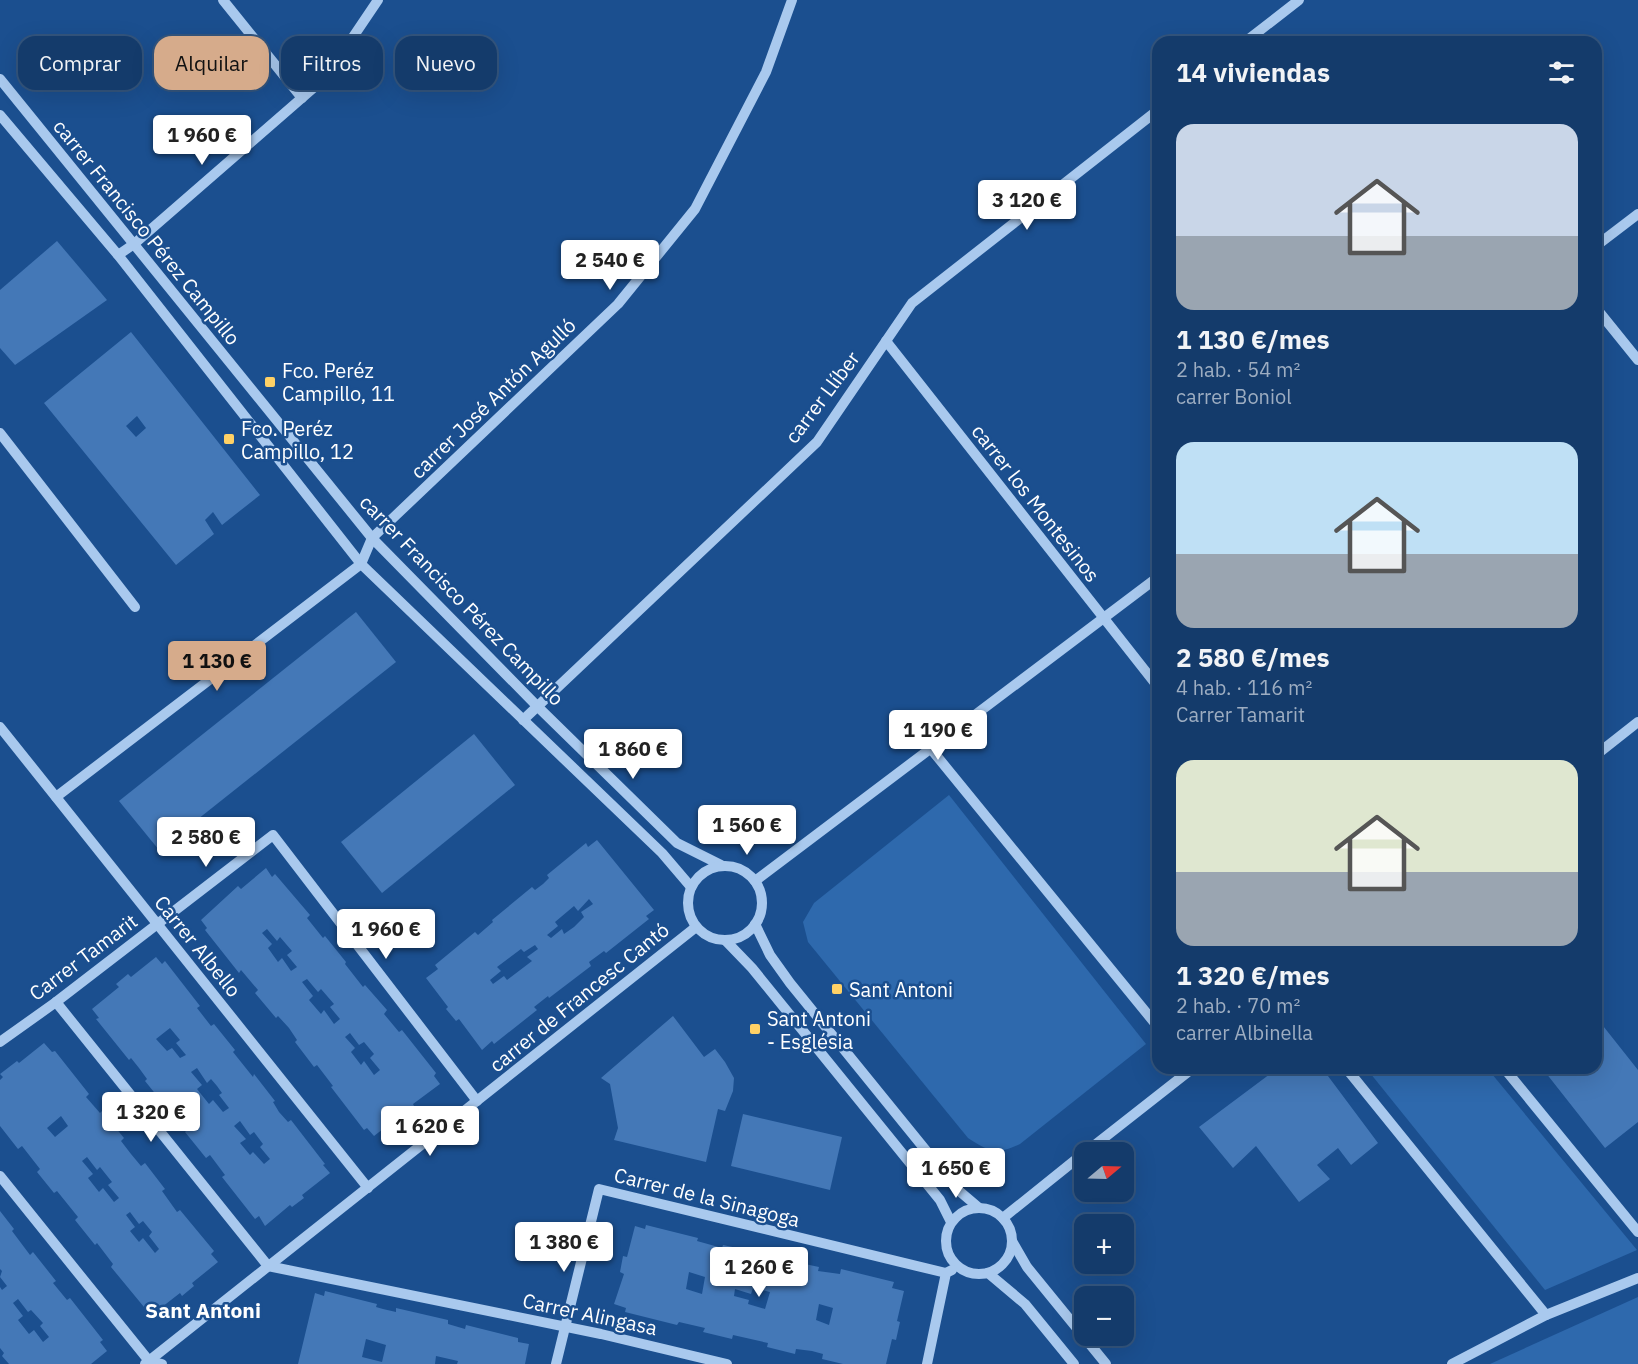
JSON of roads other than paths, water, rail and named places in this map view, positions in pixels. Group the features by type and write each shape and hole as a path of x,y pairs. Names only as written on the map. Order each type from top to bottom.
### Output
{"street":[{"path":"223,0 302,98"},
{"path":"118,255 134,244 326,77 378,0"},
{"name":"carrer José Antón Agulló","path":"372,538 618,304 695,209 766,72 792,0"},
{"path":"1253,36 1299,0"},
{"name":"carrer Francisco Pérez Campillo","path":"0,79 372,538 676,843 721,865"},
{"name":"carrer Francisco Pérez Campillo","path":"0,115 118,255 361,564 662,853 691,887"},
{"name":"carrer Llíber","path":"523,720 817,442 912,303 1152,115"},
{"path":"1602,241 1638,214"},
{"path":"1602,315 1638,360"},
{"name":"carrer los Montesinos","path":"886,341 1152,679"},
{"path":"2,440 135,608"},
{"path":"56,797 361,564 372,538"},
{"path":"755,881 1152,582"},
{"path":"1602,750 1638,722"},
{"name":"Carrer Albello","path":"0,727 368,1188"},
{"path":"930,749 1152,1020"},
{"name":"Carrer Tamarit","path":"0,1042 56,1002 273,835 477,1101"},
{"path":"721,865 741,869 755,881 761,893 762,904 755,924 743,934 725,940 707,936 696,927 688,904 691,887 699,875 707,869 721,865"},
{"path":"755,924 770,955 785,977 958,1190 978,1207"},
{"name":"carrer de Francesc Cantó","path":"147,1362 696,927"},
{"path":"725,940 752,968 940,1200 951,1222"},
{"path":"56,1002 268,1266"},
{"path":"1099,1142 1184,1074"},
{"path":"1351,1074 1546,1315"},
{"path":"1509,1074 1638,1232"},
{"path":"1003,1218 1074,1162"},
{"path":"0,1176 147,1362 162,1364"},
{"name":"Carrer de la Sinagoga","path":"565,1326 599,1190 946,1273"},
{"path":"978,1207 992,1210 1003,1218 1010,1228 1012,1241 1009,1255 1000,1267 988,1273 977,1274 958,1267 950,1257 946,1245 946,1233 958,1214 978,1207"},
{"path":"1012,1241 1027,1267 1106,1364"},
{"name":"Carrer Alingasa","path":"268,1266 565,1326 727,1364"},
{"path":"927,1364 946,1273 958,1267"},
{"path":"988,1273 1025,1304 1074,1364"},
{"path":"1452,1364 1546,1315 1638,1278"},
{"path":"556,1364 565,1326"}],"place":[{"name":"Fco. Peréz Campillo, 11","path":"270,382"},
{"name":"Fco. Peréz Campillo, 12","path":"229,439"},
{"name":"Sant Antoni","path":"837,989"},
{"name":"Sant Antoni - Església","path":"755,1029"}],"district":[{"name":"Sant Antoni","path":"203,1310"}]}
